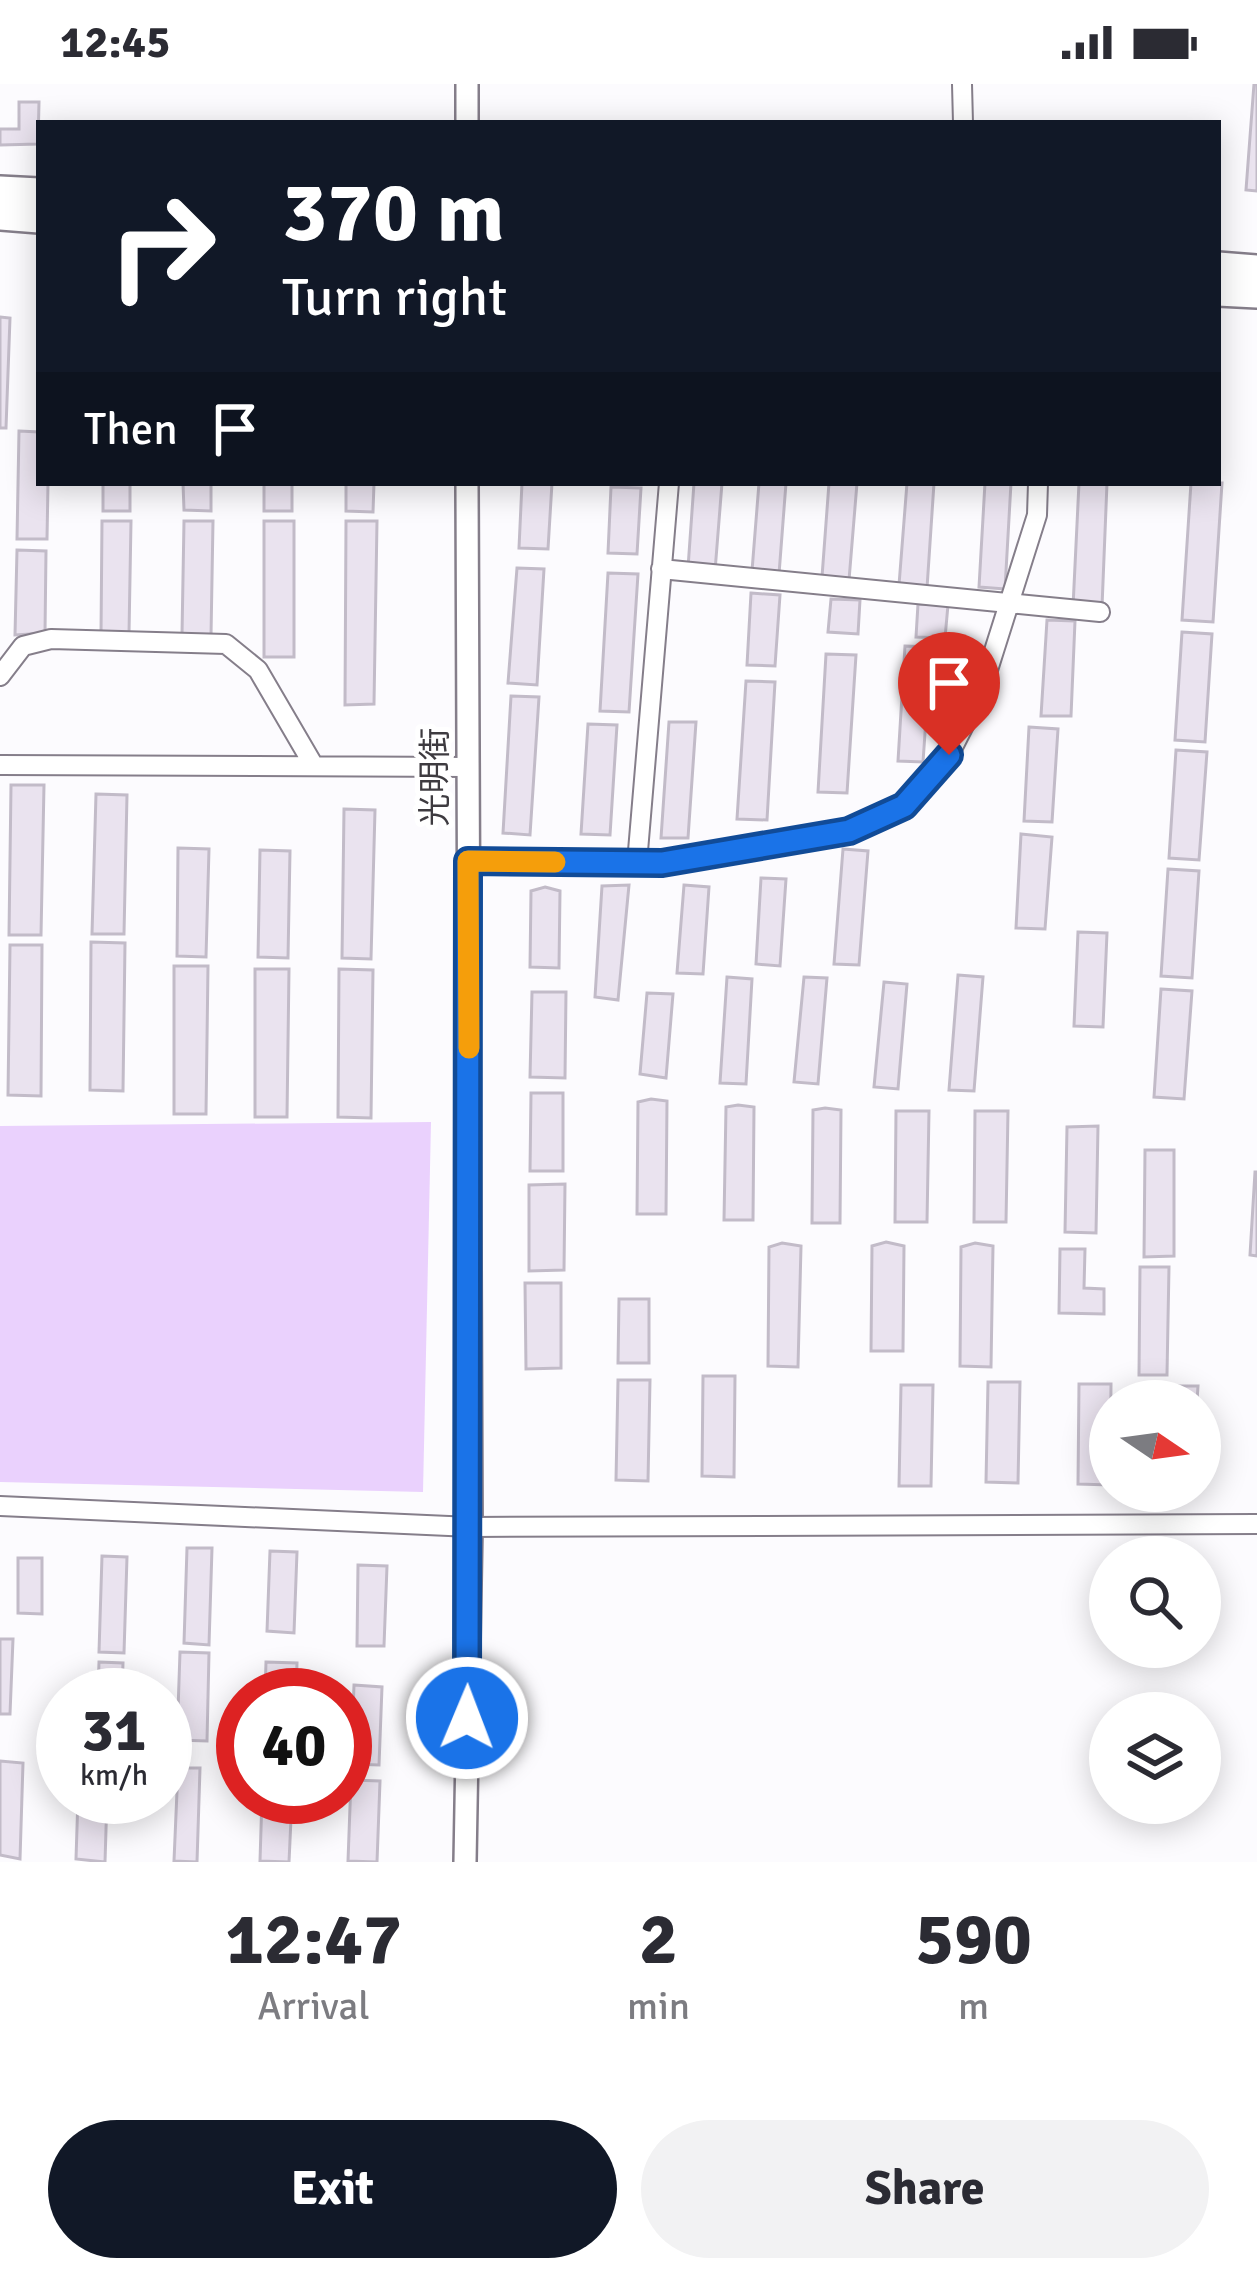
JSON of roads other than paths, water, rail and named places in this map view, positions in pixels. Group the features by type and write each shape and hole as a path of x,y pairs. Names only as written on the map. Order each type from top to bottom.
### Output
{"main road":[{"path":"0,190 36,192"},
{"path":"0,216 36,218"},
{"path":"1221,266 1257,269"},
{"path":"1221,292 1257,294"}],"street":[{"path":"467,84 467,120"},
{"path":"962,84 963,120"},
{"name":"光明街","path":"465,1862 471,1527 467,486"},
{"path":"637,863 670,486"},
{"path":"468,861 637,863 849,831 904,806 949,755 981,692 1037,515 1038,486"},
{"path":"662,569 1100,612"},
{"path":"0,676 23,646 51,639 226,644 258,670 314,766"},
{"path":"0,765 468,767"},
{"path":"0,1506 471,1527 1257,1524"}]}
